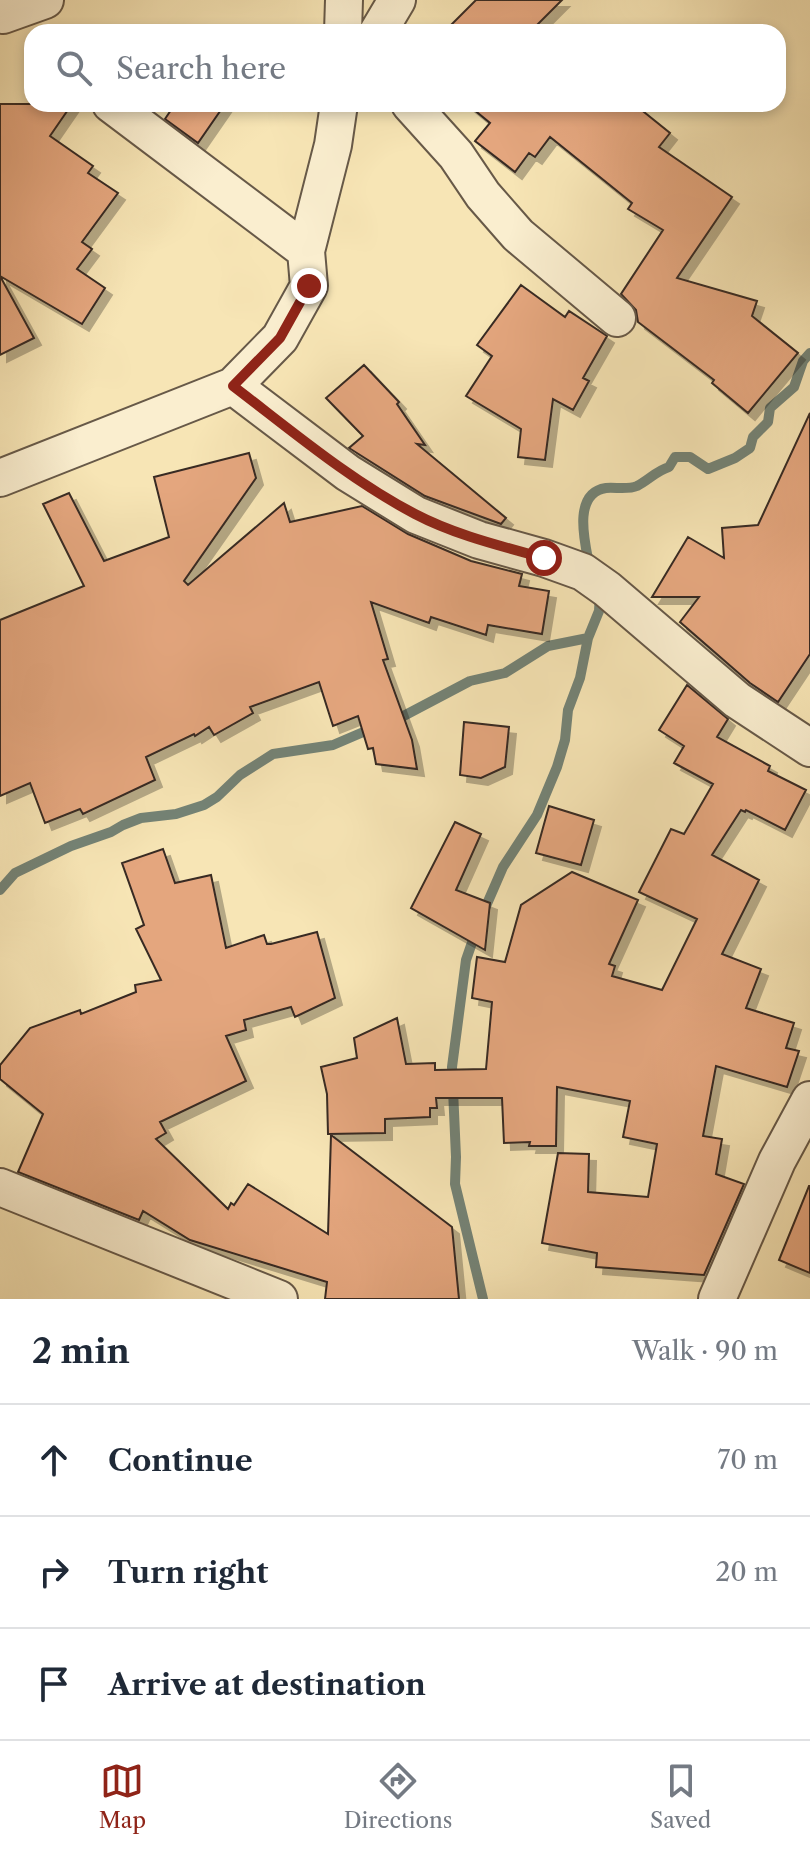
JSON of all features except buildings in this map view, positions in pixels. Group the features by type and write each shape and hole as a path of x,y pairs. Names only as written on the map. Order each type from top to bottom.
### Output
{"street":[{"path":"2,14 45,0"},
{"path":"343,24 344,0"},
{"path":"383,24 397,0"},
{"path":"2,14 24,32"},
{"path":"122,112 306,251"},
{"path":"0,478 233,386 280,338 309,286 306,251 333,145 338,112"},
{"path":"417,112 456,155 483,195 518,235 617,318"},
{"path":"233,386 348,473 416,515 479,540 544,558 595,580 737,700 810,748"},
{"path":"717,1299 777,1161 810,1100"},
{"path":"0,1187 279,1299"}],"waterway":[{"path":"589,564 583,520 588,499 595,492 606,488 637,486 669,467 675,457 690,457 708,469 735,458 750,448 753,437 768,422 770,408 794,387 803,361 810,353"},
{"path":"483,913 503,867 537,815 557,767 565,740 568,710 580,678 588,638 599,611 600,593"},
{"path":"394,721 470,681 505,673 548,646 588,638"},
{"path":"0,890 15,873 71,846 141,818 176,814 204,805 240,775 273,754 333,745 375,727"},
{"path":"476,931 466,960 452,1067 455,1184 483,1299"}],"route":[{"path":"309,286 280,338 233,386 348,473 416,515 479,540 544,558"}]}
